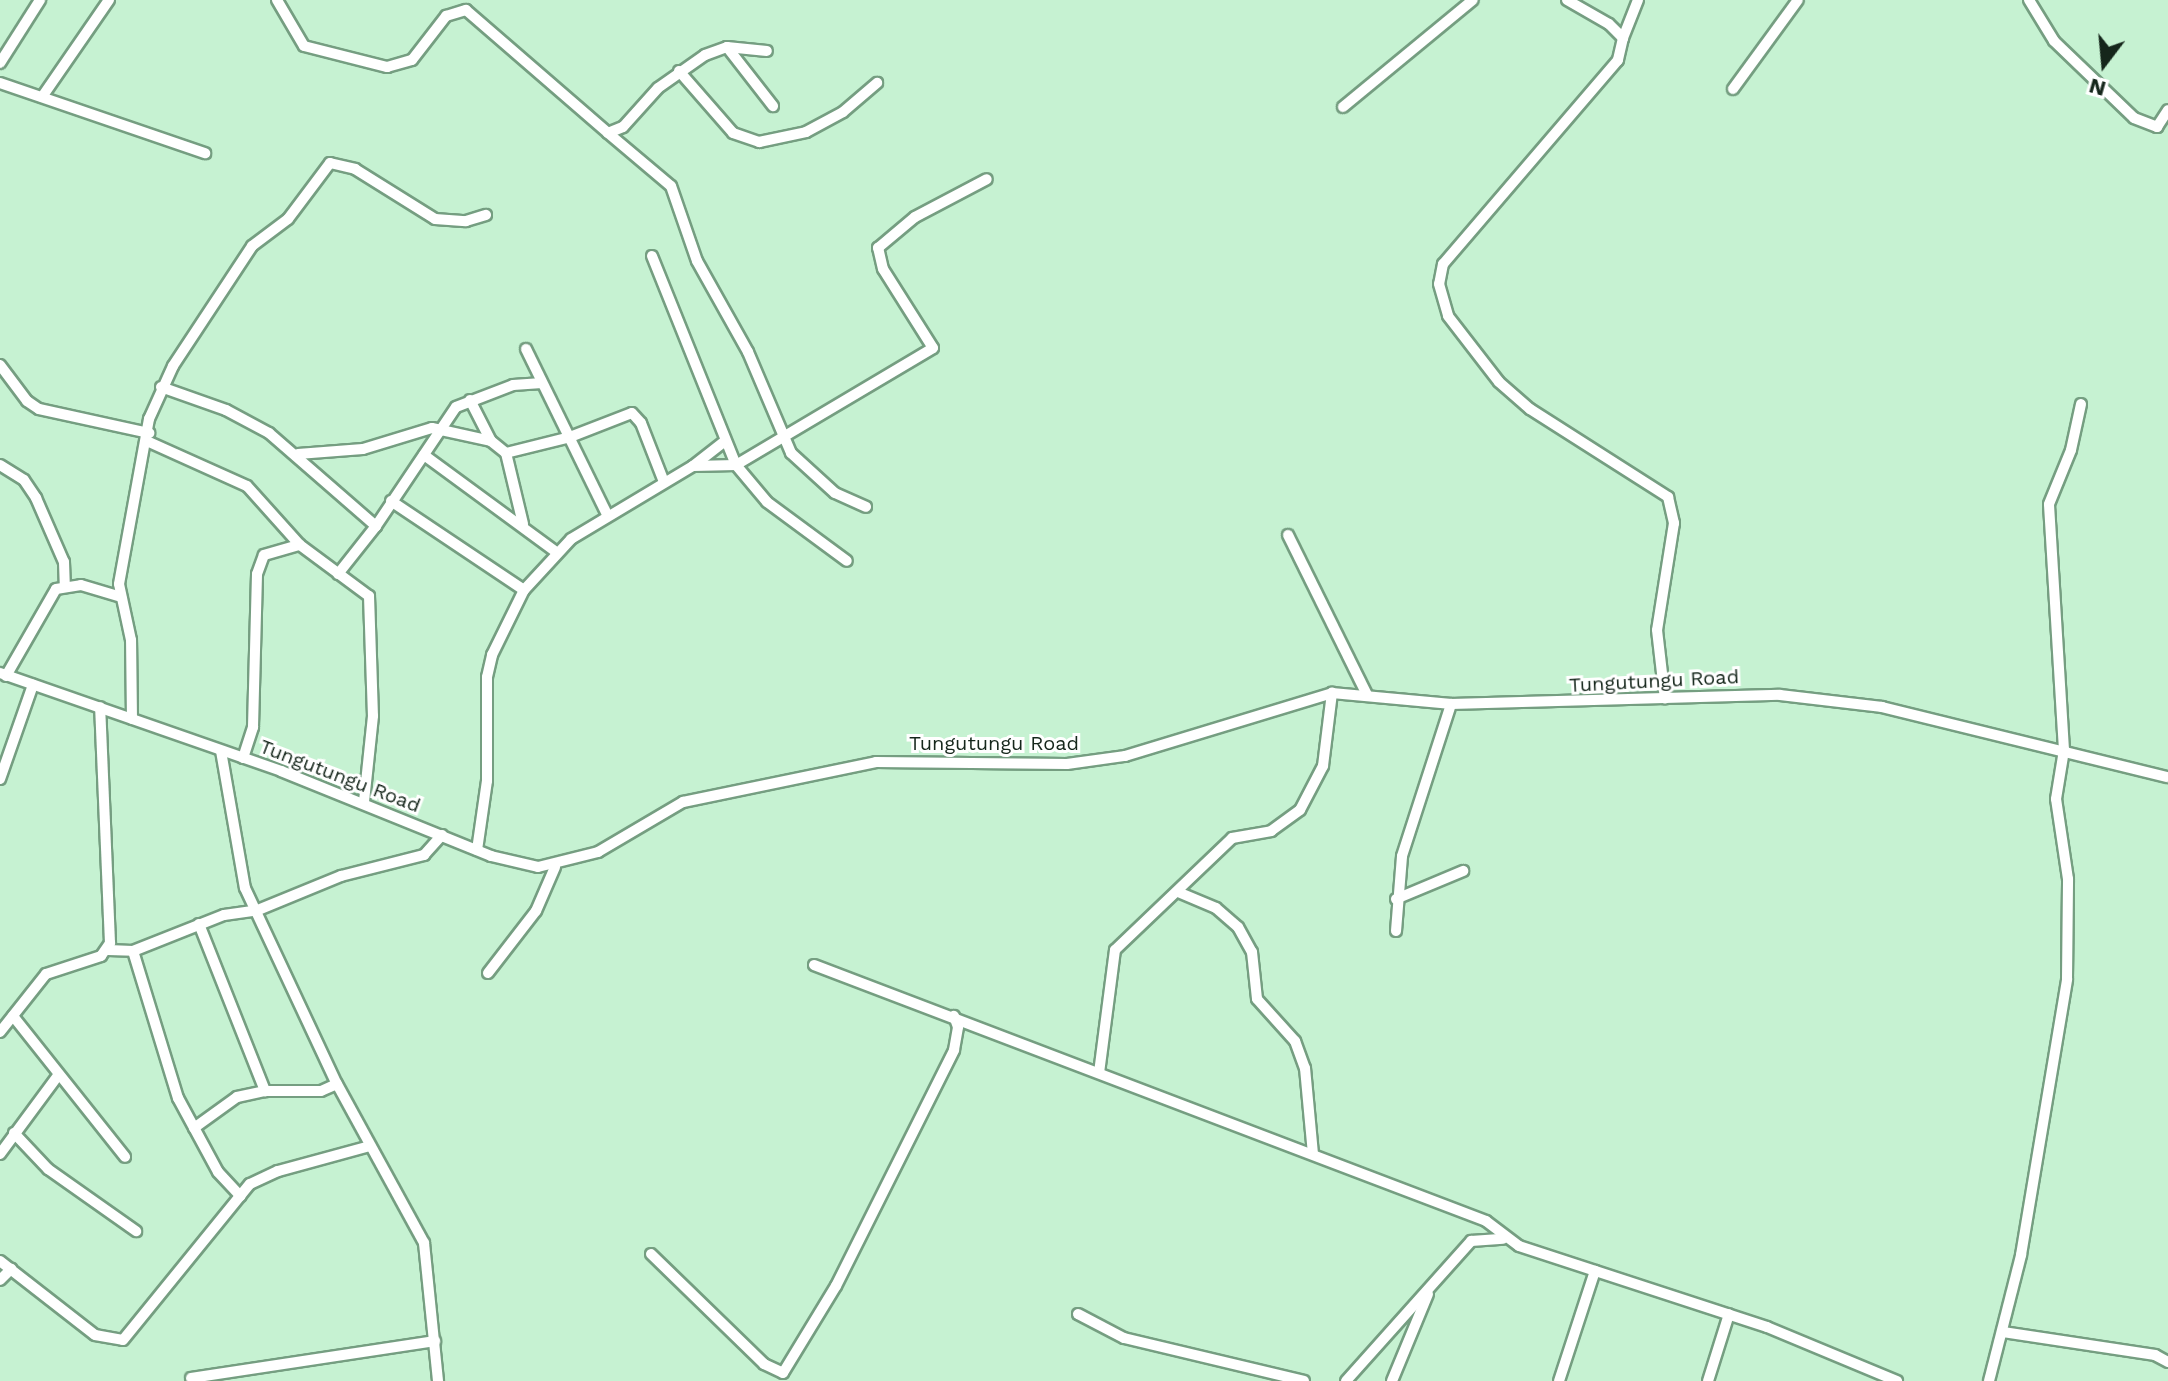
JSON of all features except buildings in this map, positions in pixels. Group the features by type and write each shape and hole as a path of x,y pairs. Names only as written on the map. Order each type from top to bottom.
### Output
{"street":[{"path":"0,63 5,42 40,0"},
{"path":"42,97 109,0"},
{"path":"277,0 304,46 387,67 412,60 446,16 466,10 671,186 697,261 748,352 781,437 815,478 866,507"},
{"path":"1343,107 1473,0"},
{"path":"1567,0 1609,24 1623,38"},
{"path":"1638,0 1618,60 1443,264 1439,284 1448,316 1499,382 1530,409 1668,497 1674,523 1657,630 1665,699"},
{"path":"1733,89 1798,0"},
{"path":"2029,0 2054,41 2134,118 2157,127 2168,110"},
{"path":"608,133 623,127 679,71 727,47 767,51"},
{"path":"727,47 773,106"},
{"path":"679,71 733,133 759,142 806,132 843,112 877,83"},
{"path":"0,83 205,153"},
{"path":"132,719 131,640 121,597 124,549 161,387 252,246 288,219 330,163 355,169 435,219 466,221 486,215"},
{"path":"693,466 736,465 933,348 883,269 878,248 915,217 987,179"},
{"path":"652,256 736,465 767,502 847,561"},
{"path":"526,349 607,514"},
{"path":"0,365 27,401 39,409 149,438 247,486 300,545 363,590 372,605 373,716 364,802"},
{"path":"338,574 376,526 456,407 513,385 542,383"},
{"path":"161,387 226,410 298,454 376,526"},
{"path":"470,400 491,441"},
{"path":"1989,1381 2021,1255 2067,979 2068,879 2056,799 2064,750 2049,504 2071,450 2081,404"},
{"path":"506,453 570,437 632,413 641,423 664,482"},
{"path":"298,454 363,449 443,427 491,441 506,453 523,524"},
{"path":"477,850 487,781 487,677 524,590 556,552 607,514 693,466 725,441"},
{"path":"424,455 523,524 556,552"},
{"path":"0,465 24,480 36,498 64,562 65,586"},
{"path":"391,501 524,590"},
{"path":"1288,535 1367,695"},
{"path":"243,758 253,727 257,574 264,555 300,545"},
{"path":"3,675 44,602 65,586 121,597"},
{"name":"Tungutungu Road","path":"3,675 364,802 510,862 555,867 616,843 683,802 876,762 1067,764 1125,756 1332,693 1451,704 1780,695 1882,707 2168,777"},
{"path":"0,779 33,685"},
{"path":"1099,1073 1115,950 1232,838 1271,831 1310,798 1323,766 1332,693"},
{"path":"1396,931 1396,899 1402,856 1451,704"},
{"path":"100,707 108,950"},
{"path":"221,751 245,888 258,910 337,1084 424,1243 438,1381"},
{"path":"0,1032 46,974 108,950 133,951 199,924 258,910 341,876 424,855 442,835"},
{"path":"488,973 536,911 555,867"},
{"path":"1396,899 1463,871"},
{"path":"1178,892 1216,908 1238,927 1252,952 1257,999 1295,1041 1305,1068 1313,1154"},
{"path":"199,924 265,1091"},
{"path":"133,951 158,1040 194,1128 218,1172 240,1196"},
{"path":"814,965 1486,1221 1503,1239"},
{"path":"13,1016 57,1077 125,1157"},
{"path":"651,1254 764,1364 784,1377 836,1286 954,1050 958,1027 954,1016"},
{"path":"0,1154 57,1077"},
{"path":"194,1128 228,1101 265,1091 309,1092 337,1084"},
{"path":"14,1133 48,1169 136,1231"},
{"path":"0,1261 95,1335 123,1340 240,1196 260,1177 370,1146"},
{"path":"1346,1381 1471,1241 1503,1239 1729,1314 1897,1381"},
{"path":"0,1280 11,1269"},
{"path":"1559,1381 1595,1271"},
{"path":"1392,1381 1431,1288"},
{"path":"1078,1314 1124,1338 1304,1381"},
{"path":"1708,1381 1729,1314"},
{"path":"2003,1332 2155,1355 2168,1362"},
{"path":"191,1378 435,1341"}]}
